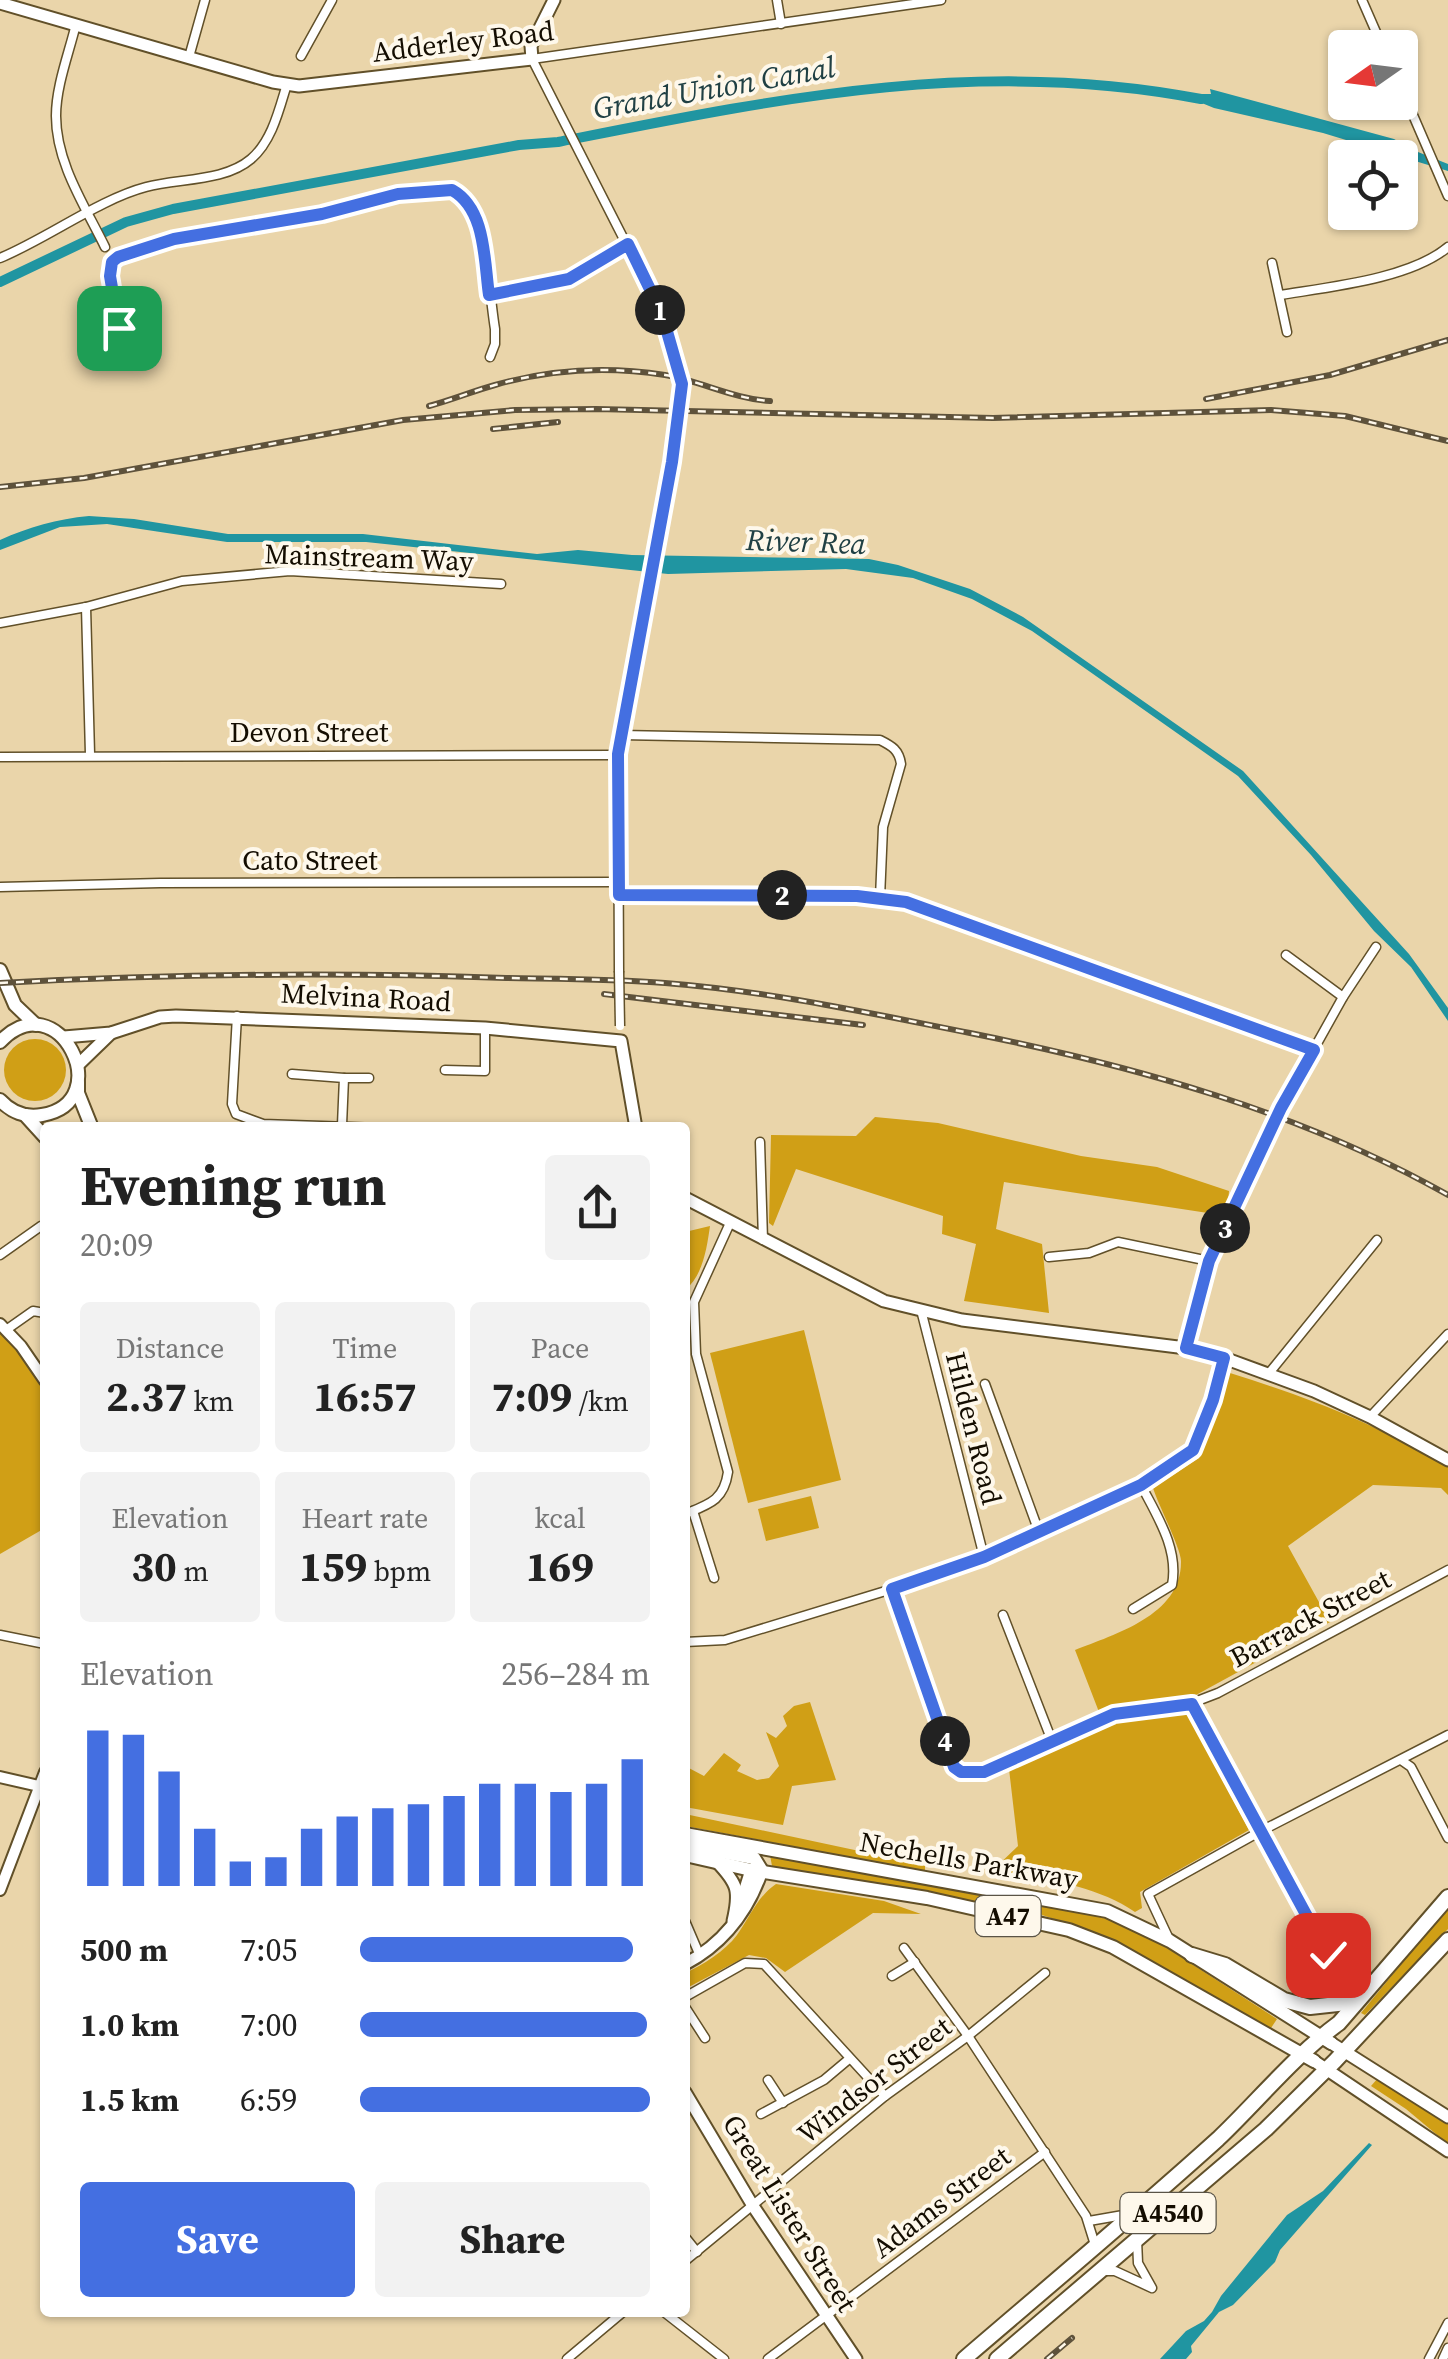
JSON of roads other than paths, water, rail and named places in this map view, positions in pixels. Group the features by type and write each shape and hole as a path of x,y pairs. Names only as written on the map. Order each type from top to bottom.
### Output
{"highway":[{"name":"A4540","path":"997,2359 1266,2129 1323,2053 1339,2023 1448,1897"},
{"name":"A4540","path":"964,2359 1235,2123 1323,2053 1448,1940"},
{"path":"1192,1955 1225,1965 1284,2000 1310,2008 1356,2002"}],"main road":[{"path":"532,59 531,46 554,0"},
{"name":"Adderley Road","path":"9,3 300,86 532,59"},
{"path":"0,970 15,1005 26,1018 64,1037 78,1064 78,1094 90,1122"},
{"name":"Melvina Road","path":"64,1037 111,1034 160,1017 237,1016 485,1028 622,1041"},
{"path":"0,1042 15,1030 40,1026"},
{"name":"Melvina Road","path":"78,1064 111,1034"},
{"path":"622,1041 635,1122"},
{"path":"24,1115 53,1112 73,1093 78,1080"},
{"path":"2,1103 24,1115 40,1132"},
{"path":"690,1201 884,1301 962,1320 1186,1348 1224,1358 1270,1372 1370,1417 1448,1460"},
{"name":"Nechells Parkway","path":"690,1836 756,1862 1069,1930 1113,1947 1323,2053"},
{"path":"690,1847 756,1862 751,1902 732,1925 690,1961"},
{"name":"Nechells Parkway","path":"690,1856 1107,1911 1192,1955 1323,2053"},
{"path":"716,1861 736,1884 738,1900 732,1925"},
{"path":"1323,2053 1448,2117"},
{"path":"1323,2053 1448,2151"},
{"name":"Great Lister Street","path":"690,2100 753,2206 856,2359"}],"street":[{"path":"190,57 205,0"},
{"path":"300,56 332,0"},
{"path":"777,0 781,24"},
{"path":"863,0 865,11"},
{"name":"Adderley Road","path":"532,59 941,0"},
{"path":"1362,0 1375,30"},
{"path":"76,24 56,113 62,157 105,247"},
{"path":"532,59 662,314 682,384 672,462 618,754 622,1041"},
{"path":"0,258 90,218 146,187 232,170 250,160 265,143 287,84"},
{"path":"1416,120 1448,196"},
{"path":"124,361 110,276 112,262 118,257 174,239 322,214 398,194 452,190 469,202 478,224 495,329 490,358"},
{"path":"489,295 569,279 628,244"},
{"path":"1280,295 1365,281 1436,257 1448,246"},
{"path":"1272,263 1287,332"},
{"name":"Mainstream Way","path":"0,623 86,608 182,581 290,571 501,584"},
{"path":"86,608 90,754"},
{"path":"621,735 880,740 892,746 900,754 901,764 884,827 880,898"},
{"name":"Devon Street","path":"0,757 618,754"},
{"name":"Cato Street","path":"0,887 620,882"},
{"path":"619,895 880,898 906,902 1314,1050"},
{"path":"1186,1348 1209,1261 1281,1108 1376,947"},
{"path":"1286,955 1344,997"},
{"path":"237,1016 232,1104 236,1114 258,1122"},
{"path":"445,1070 485,1071 485,1028"},
{"path":"292,1074 368,1078"},
{"path":"342,1122 344,1078"},
{"path":"760,1142 763,1240"},
{"path":"690,1512 720,1498 728,1472 696,1354 690,1303 730,1223"},
{"path":"0,1255 40,1226"},
{"path":"1270,1372 1377,1240"},
{"path":"1048,1256 1088,1254 1118,1242 1209,1261"},
{"name":"Hilden Road","path":"921,1310 984,1557"},
{"path":"40,1312 33,1311 3,1327 40,1374"},
{"path":"1370,1417 1448,1334"},
{"path":"690,1356 696,1354"},
{"path":"690,1642 725,1640 892,1589 984,1557 1141,1485 1193,1450 1224,1358"},
{"path":"985,1384 1039,1532"},
{"path":"1133,1609 1172,1585 1176,1568 1141,1485"},
{"path":"690,1515 714,1578"},
{"path":"699,1570 710,1566"},
{"name":"Barrack Street","path":"892,1589 954,1767 961,1772 984,1772 1114,1714 1192,1704 1448,1570"},
{"path":"1003,1615 1052,1741"},
{"path":"0,1635 40,1643"},
{"path":"1192,1704 1328,1955"},
{"path":"1170,1941 1148,1894 1448,1735"},
{"path":"1401,1760 1409,1763 1448,1838"},
{"path":"0,1778 40,1787"},
{"path":"0,1890 40,1792"},
{"path":"690,1933 700,1956"},
{"path":"904,1948 1045,2152 1089,2221 1096,2248"},
{"path":"690,1994 744,1963 758,1962 771,1969 885,2096"},
{"path":"892,1976 915,1962"},
{"name":"Windsor Street","path":"690,2257 885,2096 968,2036 1045,1973"},
{"path":"690,2015 705,2038"},
{"path":"761,2114 824,2080 850,2059"},
{"path":"768,2080 783,2103"},
{"name":"Adams Street","path":"768,2359 1045,2152"},
{"path":"1089,2221 1133,2213"},
{"path":"1100,2272 1115,2271 1152,2288 1138,2263 1137,2240"},
{"path":"690,2243 697,2252"},
{"path":"567,2359 617,2317"},
{"path":"670,2317 724,2359"},
{"path":"1429,2359 1448,2323"},
{"path":"1443,2359 1448,2348"}],"water":[{"path":"1210,89 1396,140 1346,140 1214,108 1192,99 1193,94 1211,94"},
{"path":"1418,152 1448,164 1448,171 1418,162"},
{"path":"89,516 228,534 363,534 537,554 578,550 632,555 869,559 970,589 1023,617 1243,771 1409,954 1448,1008 1448,1021 1411,967 1374,931 1238,776 1032,631 972,599 913,578 846,569 668,574 366,542 227,542 107,524 60,527 0,550 0,540 22,531"},
{"path":"1369,2143 1372,2145 1280,2250 1275,2262 1233,2305 1219,2312 1191,2346 1192,2352 1186,2359 1160,2359 1186,2331 1212,2312 1287,2215 1323,2191"}],"waterway":[{"name":"Grand Union Canal","path":"0,282 126,222 173,209 798,98 957,82 1037,82 1119,87 1201,99"}],"railway":[{"path":"1206,399 1330,375 1448,340"},
{"path":"429,406 516,380 558,372 601,370 665,375 770,401"},
{"path":"0,487 84,478 403,420 515,410 993,418 1271,410 1345,416 1448,441"},
{"path":"493,429 558,422"},
{"path":"0,983 379,975 625,981 742,991 970,1033 1155,1077 1334,1139 1448,1195"},
{"path":"604,994 863,1025"},
{"path":"1047,2359 1072,2338"}],"water label":[{"name":"River Rea","path":"806,542"}]}
